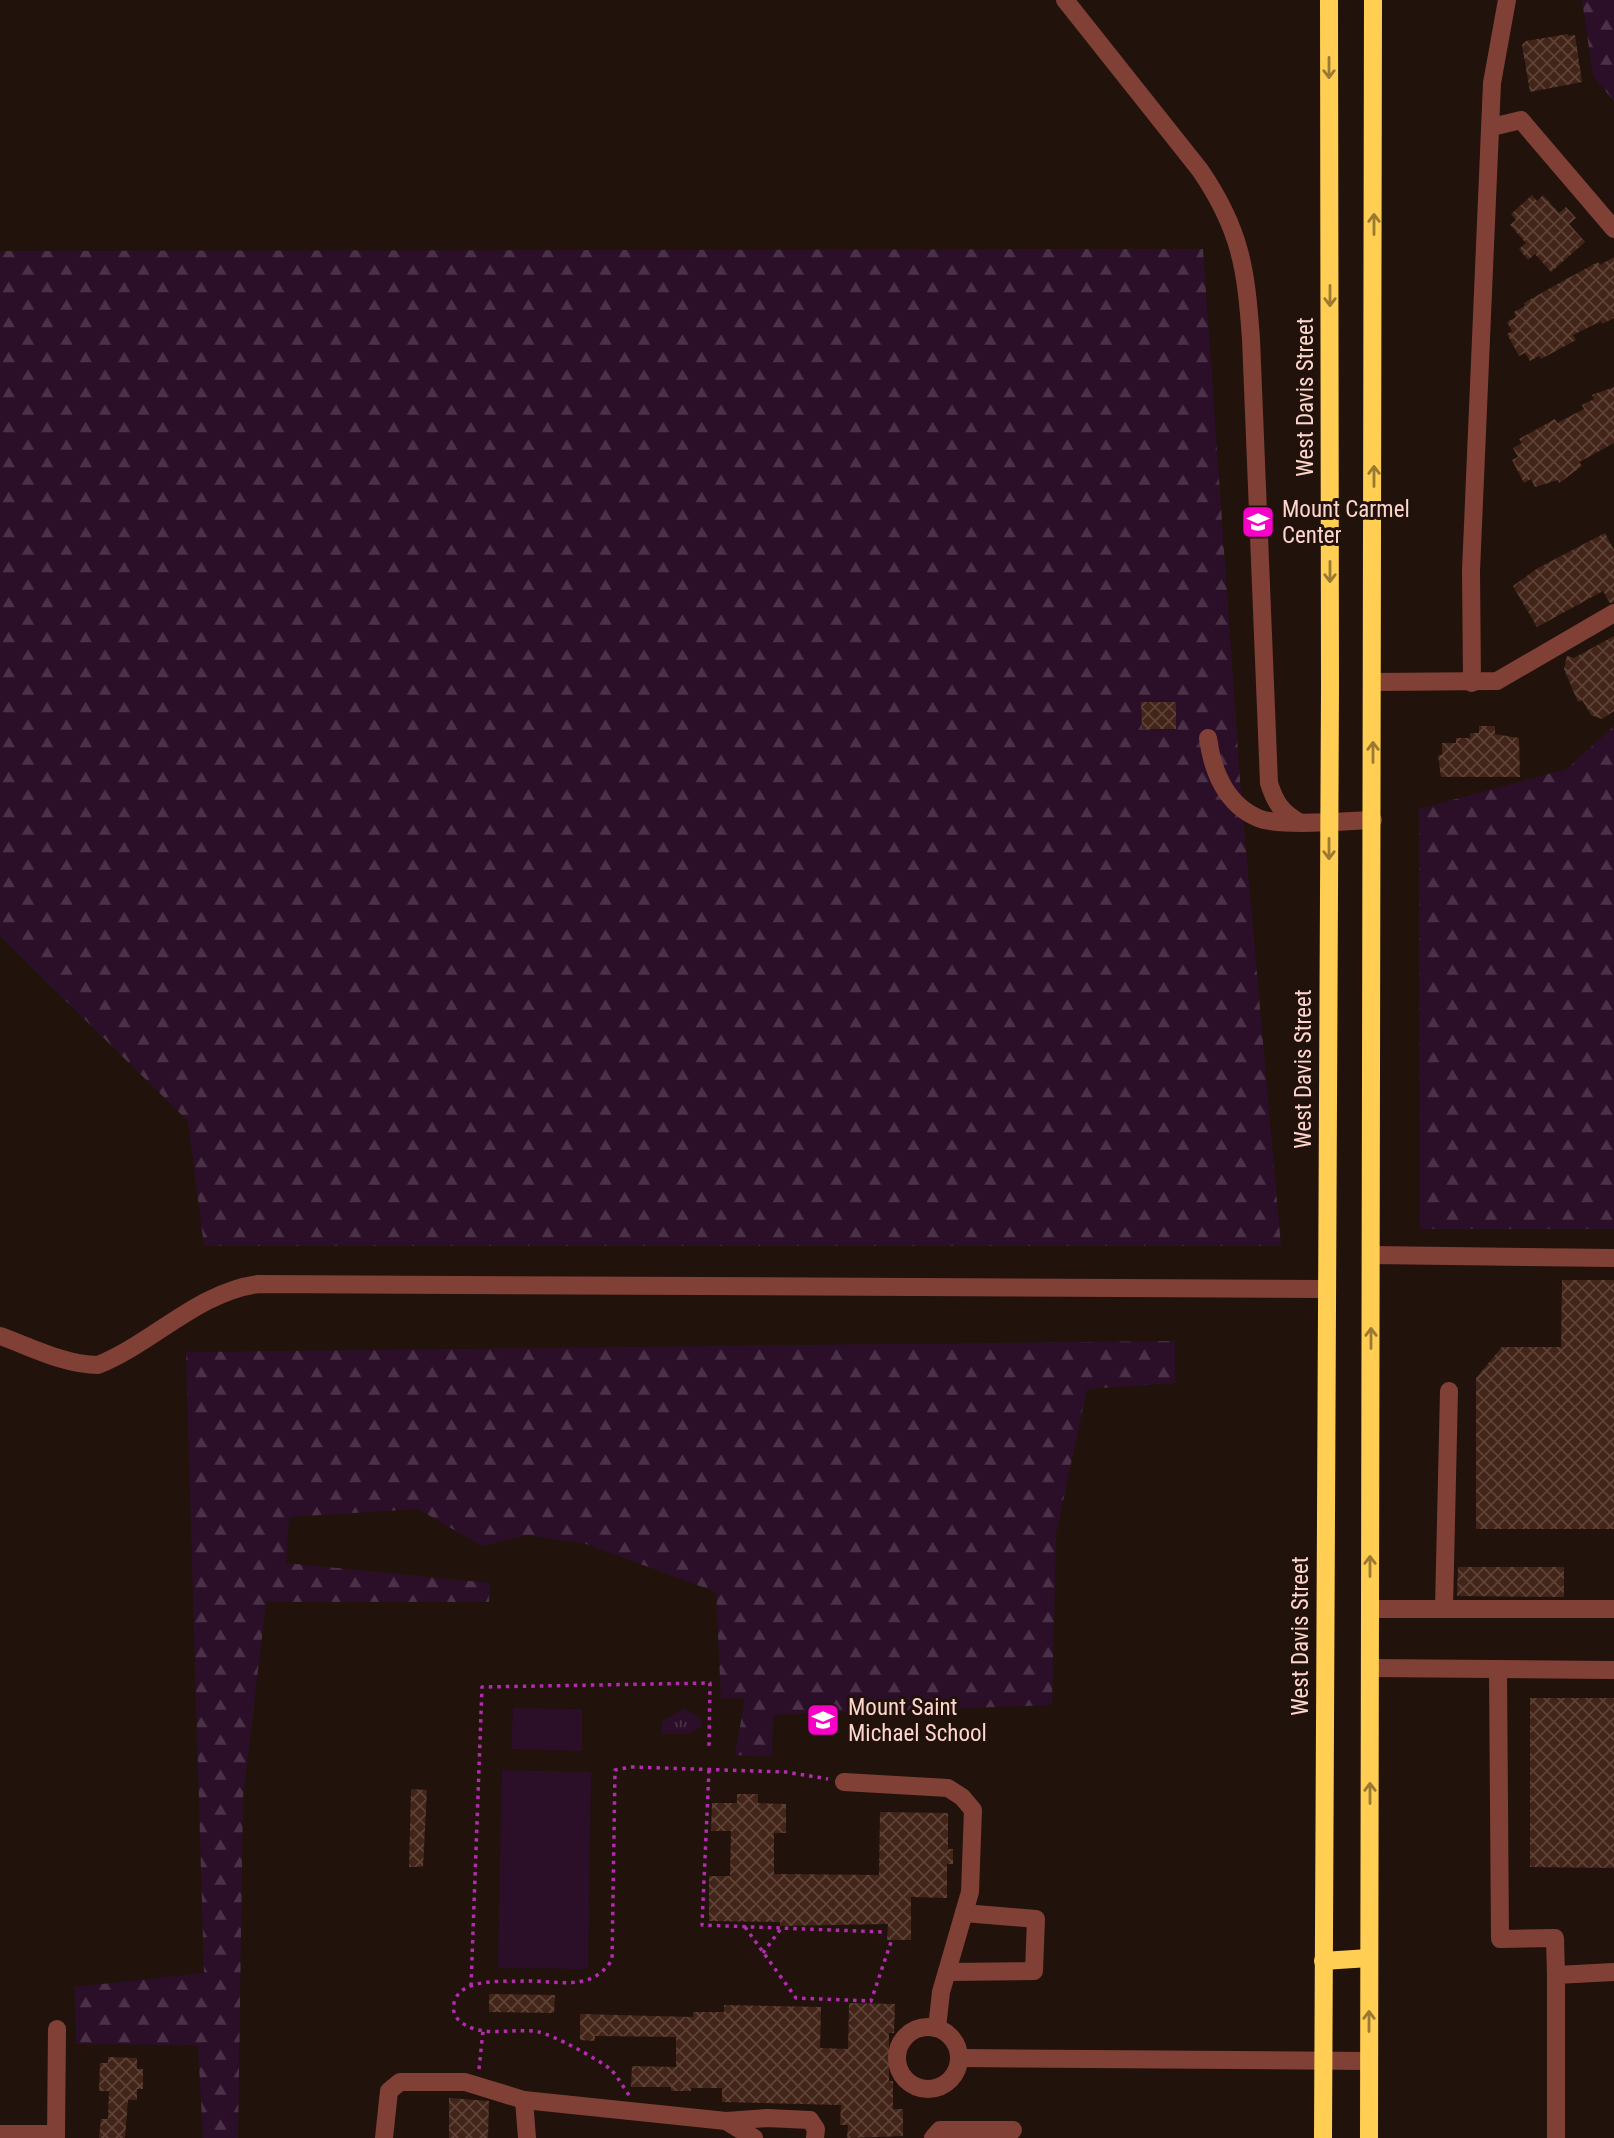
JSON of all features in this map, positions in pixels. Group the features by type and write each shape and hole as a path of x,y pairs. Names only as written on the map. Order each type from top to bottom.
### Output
{"main road":[{"name":"West Davis Street","path":"1322,2138 1329,822 1329,0"},
{"path":"1368,2138 1374,682 1373,0"},
{"path":"1323,1961 1369,1958"}],"street":[{"path":"1065,0 1217,194 1240,248 1247,279 1251,339 1269,783 1275,802 1299,822"},
{"path":"1472,683 1471,571 1492,83 1507,0"},
{"path":"1492,127 1521,120 1614,229"},
{"path":"1374,682 1497,681 1614,613"},
{"path":"1208,738 1212,769 1230,796 1258,818 1299,822 1373,820"},
{"path":"1371,1255 1614,1258"},
{"path":"0,1336 60,1358 84,1365 98,1365 229,1291 258,1284 1326,1289"},
{"path":"1444,1608 1449,1391"},
{"path":"1370,1609 1614,1609"},
{"path":"1370,1668 1614,1670"},
{"path":"1498,1670 1500,1939 1555,1938 1556,2138"},
{"path":"844,1782 948,1788 962,1797 973,1810 970,1892 947,1972 937,2028"},
{"path":"947,1972 1034,1971 1036,1919 964,1913"},
{"path":"1556,1975 1614,1972"},
{"path":"917,2028 937,2028 953,2039 959,2058 953,2077 935,2089 914,2086 905,2080 897,2060 902,2040 917,2028"},
{"path":"0,2134 55,2136 57,2029"},
{"path":"959,2058 1369,2061"},
{"path":"384,2138 389,2091 400,2082 465,2082 524,2100 726,2121 767,2118 810,2120 816,2129 815,2138"},
{"path":"524,2100 527,2138"},
{"path":"726,2121 754,2138"},
{"path":"933,2138 940,2130 956,2128 1013,2130"}],"path":[{"path":"471,1987 482,1687 710,1683 709,1748"},
{"path":"640,2111 610,2069 540,2032 483,2030 459,2021 453,2011 454,2000 471,1987 487,1983 538,1981 572,1984 602,1975 612,1961 615,1770 631,1767 786,1772 844,1782"},
{"path":"709,1770 702,1925 884,1932"},
{"path":"744,1926 796,1998 871,2001 891,1942"},
{"path":"763,1953 782,1927"},
{"path":"478,2085 483,2030"}],"green space":[{"path":"1582,0 1614,0 1614,101 1593,76"},
{"path":"1203,249 1241,794 1281,1246 204,1246 188,1121 0,936 0,251"},
{"path":"1614,726 1614,1229 1420,1229 1419,809 1567,769"},
{"path":"1175,1341 1175,1383 1087,1389 1056,1534 1052,1705 773,1715 772,1756 735,1755 745,1698 721,1699 716,1592 586,1544 528,1535 482,1546 418,1509 289,1517 286,1563 490,1583 489,1602 266,1602 243,1798 238,2138 203,2138 198,2045 76,2044 75,1987 204,1973 186,1352"},
{"path":"513,1708 582,1709 582,1751 511,1749"},
{"path":"684,1708 702,1719 701,1727 688,1734 662,1734 662,1721"},
{"path":"502,1770 591,1772 588,1969 498,1968"}],"building":[{"path":"1575,35 1582,82 1530,92 1522,45 1526,41"},
{"path":"1532,195 1537,201 1543,195 1559,213 1566,207 1576,218 1569,224 1585,242 1551,272 1535,254 1528,260 1519,249 1526,243 1510,225 1516,220 1511,214"},
{"path":"1614,257 1614,318 1602,324 1601,321 1573,335 1576,340 1541,359 1539,356 1530,361 1525,353 1519,356 1507,334 1512,331 1507,322 1516,317 1514,312 1525,306 1524,303 1561,282 1598,262 1600,265"},
{"path":"1614,387 1614,443 1579,462 1582,466 1559,483 1558,480 1535,487 1531,479 1524,483 1512,460 1518,457 1513,448 1522,443 1519,439 1555,419 1557,423 1584,409 1582,405 1594,399 1592,395"},
{"path":"1605,533 1614,550 1614,602 1610,603 1603,591 1537,627 1513,586 1538,568"},
{"path":"1614,636 1614,711 1602,719 1591,715 1582,700 1578,702 1564,669 1567,656 1574,658"},
{"path":"1141,702 1176,702 1176,729 1142,729"},
{"path":"1479,726 1495,726 1495,734 1519,738 1520,777 1441,777 1438,755 1442,755 1442,743 1456,743 1456,738 1470,738 1470,733 1479,733"},
{"path":"1562,1280 1614,1280 1614,1529 1476,1529 1476,1378 1502,1347 1561,1347"},
{"path":"1458,1567 1564,1567 1564,1597 1457,1596"},
{"path":"1530,1698 1614,1698 1614,1868 1530,1867"},
{"path":"411,1789 427,1790 423,1867 409,1867"},
{"path":"737,1794 758,1794 758,1803 786,1804 786,1833 774,1833 774,1874 879,1875 880,1812 948,1813 948,1849 953,1849 953,1864 947,1864 947,1898 911,1897 911,1940 887,1940 888,1924 780,1926 780,1922 709,1921 709,1876 730,1876 731,1831 711,1831 712,1803 737,1803"},
{"path":"489,1994 555,1995 554,2013 489,2012"},
{"path":"849,2003 895,2004 894,2033 889,2033 889,2081 893,2081 893,2109 903,2109 903,2136 847,2138 848,2125 840,2125 841,2105 722,2102 722,2088 671,2091 671,2087 631,2087 632,2066 676,2067 676,2037 595,2036 595,2041 580,2040 580,2014 693,2017 693,2012 724,2012 724,2005 821,2007 820,2048 848,2049"},
{"path":"108,2057 137,2058 137,2069 143,2069 143,2089 137,2089 137,2100 128,2100 125,2138 99,2138 101,2119 108,2119 109,2091 99,2091 100,2063 108,2063"},
{"path":"449,2098 489,2101 488,2138 449,2138"}],"place":[{"name":"Mount Carmel Center","path":"1258,522"},
{"name":"Mount Saint Michael School","path":"823,1720"}]}
